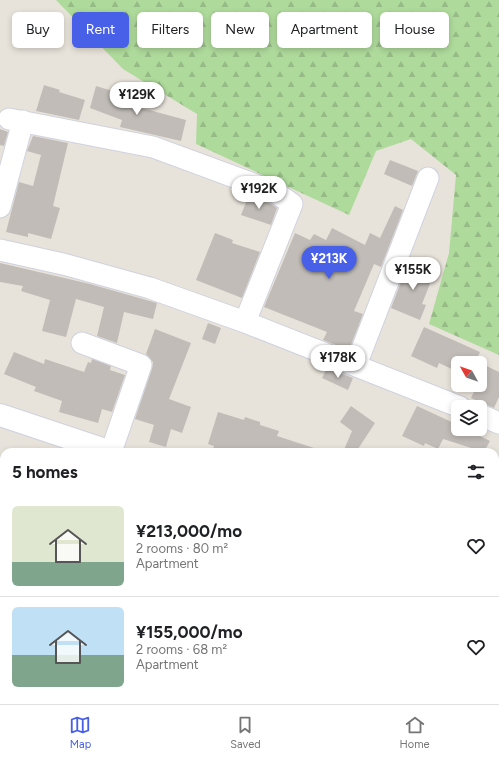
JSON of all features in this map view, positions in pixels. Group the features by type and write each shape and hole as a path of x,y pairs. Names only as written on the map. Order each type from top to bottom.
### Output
{"street":[{"path":"0,207 16,120 153,147 275,192 292,204 245,322"},
{"path":"356,365 428,178"},
{"path":"0,250 63,264 150,288 245,322 451,403"},
{"path":"82,343 141,365 112,448"},
{"path":"0,415 99,448"},
{"path":"487,418 499,423"}],"green space":[{"path":"56,0 499,0 499,355 429,324 449,253 456,175 411,139 376,151 349,215 196,144 197,114 123,69 103,48 129,48 129,12 72,12 72,16"}],"building":[{"path":"44,85 60,90 59,92 85,100 79,120 36,111"},
{"path":"96,86 116,92 114,97 138,105 138,107 186,120 181,141 120,127 122,120 90,108"},
{"path":"0,129 8,132 4,146 0,145"},
{"path":"33,136 68,143 53,206 60,208 51,239 28,233 28,237 6,232 19,182 33,186 41,155 27,151"},
{"path":"390,160 418,171 412,186 384,174"},
{"path":"249,195 277,208 271,225 241,215"},
{"path":"395,206 403,210 381,267 374,264 354,311 363,314 349,350 323,340 327,332 264,307 295,233 310,240 314,234 326,240 332,228 365,245 370,233 380,238"},
{"path":"215,233 233,240 232,243 260,252 242,298 196,280"},
{"path":"409,261 435,271 422,304 426,305 420,320 391,308"},
{"path":"0,263 90,284 157,303 153,319 124,312 117,343 97,336 104,307 76,299 66,337 42,331 50,300 21,291 23,286 0,282"},
{"path":"208,323 221,328 215,344 202,339"},
{"path":"424,327 480,352 478,356 451,356 451,369 439,363 437,368 411,356"},
{"path":"155,329 191,343 169,399 191,407 182,433 171,429 166,447 149,442 154,425 135,419 152,369 153,362 146,354"},
{"path":"14,352 44,364 45,359 84,372 88,362 91,363 92,359 111,366 110,370 125,375 112,412 102,409 98,423 59,412 62,401 34,391 36,387 4,374"},
{"path":"487,366 499,372 499,397 494,408 487,405 487,400 476,400 471,398 474,392 487,392"},
{"path":"327,368 353,378 348,390 322,378"},
{"path":"351,406 375,423 359,448 345,448 352,431 340,422"},
{"path":"417,406 451,422 451,436 480,436 490,441 486,448 471,448 443,439 438,448 425,443 424,446 402,436"},
{"path":"218,412 244,420 245,417 260,422 260,425 279,431 277,436 314,448 213,448 214,446 208,444"}]}
